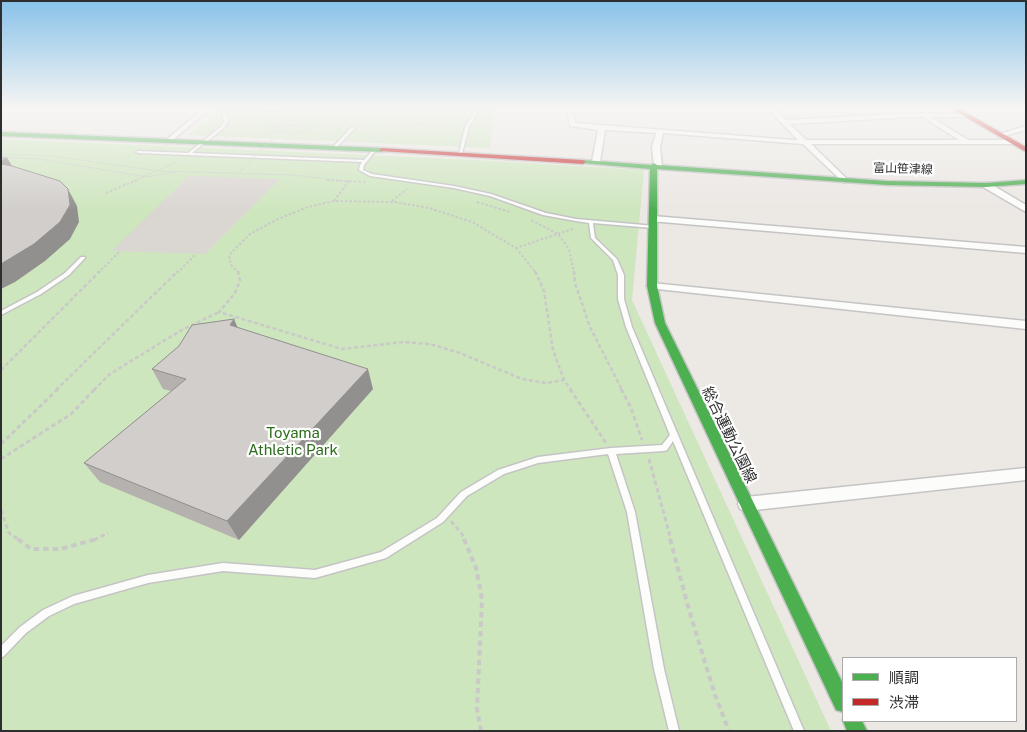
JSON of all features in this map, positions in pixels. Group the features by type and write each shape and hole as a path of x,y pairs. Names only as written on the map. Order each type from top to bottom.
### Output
{"main road":[{"name":"富山笹津線","path":"173,142 460,153 887,183 986,184 1026,182"},
{"path":"1012,142 1026,150"},
{"name":"総合運動公園線","path":"656,166 652,286 660,323 842,700"}],"street":[{"path":"596,162 600,142"},
{"path":"656,166 657,142"},
{"path":"805,142 843,180"},
{"path":"986,184 1026,209"},
{"path":"653,223 1026,250"},
{"path":"652,286 1026,325"},
{"path":"746,504 1026,474"}],"lane":[{"path":"334,148 339,142"},
{"path":"460,153 463,142"},
{"path":"189,154 204,143"},
{"path":"374,150 365,161 361,170 371,175 454,187 491,195 545,214 591,221 653,223"},
{"path":"138,152 365,161"},
{"path":"591,221 593,238 615,259 621,275 621,299 629,327 799,731"},
{"path":"1,313 40,293 67,274 84,258"},
{"path":"1,653 23,630 46,614 73,600 148,579 223,567 315,574 383,555 440,520 464,494 501,472 538,460 611,451 664,448 674,434"},
{"path":"611,451 631,512 659,669 674,731"}],"path":[{"path":"234,178 269,142"},
{"path":"106,193 160,171 189,154"},
{"path":"1,155 51,156 160,171 294,175 374,183"},
{"path":"1,155 39,159 144,177 178,172"},
{"path":"334,201 349,181"},
{"path":"391,202 408,188 399,186"},
{"path":"471,200 515,213"},
{"path":"1,459 71,414 110,374 180,331 219,312 235,293 240,281 239,272 231,265 229,255 250,234 278,219 308,207 334,201 391,202 429,208 452,214 488,230 516,248 534,269 544,291 553,350 564,380 611,451"},
{"path":"531,220 558,234 568,249 575,283 590,327 631,408 646,448 692,619 715,695 729,731"},
{"path":"516,248 575,228"},
{"path":"1,370 120,252"},
{"path":"1,444 196,254"},
{"path":"219,312 342,349 403,342 430,344 460,353 522,379 546,382 564,380"},
{"path":"1,510 9,532 31,549 60,549 96,540 108,533"},
{"path":"445,514 462,534 476,568 482,599 477,709 480,731"}],"green space":[{"name":"Toyama Athletic Park","path":"1,142 73,142 458,159 644,170 632,300 831,731 1,731"},
{"path":"355,142 491,142 490,148"}],"shaded area":[{"path":"189,176 280,179 205,254 112,251"}],"building":[{"path":"1,164 60,181 68,189 70,205 60,222 34,244 1,264"},
{"path":"234,319 230,325 368,369 227,521 84,463 186,379 152,369 179,346 192,325"}],"traffic: fast":[{"path":"195,142 382,150"},
{"path":"583,162 887,183 986,185 1026,182"},
{"path":"654,165 652,286 660,323 842,701"},
{"path":"852,722 857,731"}],"traffic: jam":[{"path":"1012,142 1026,150"},
{"path":"382,150 583,162"}]}
